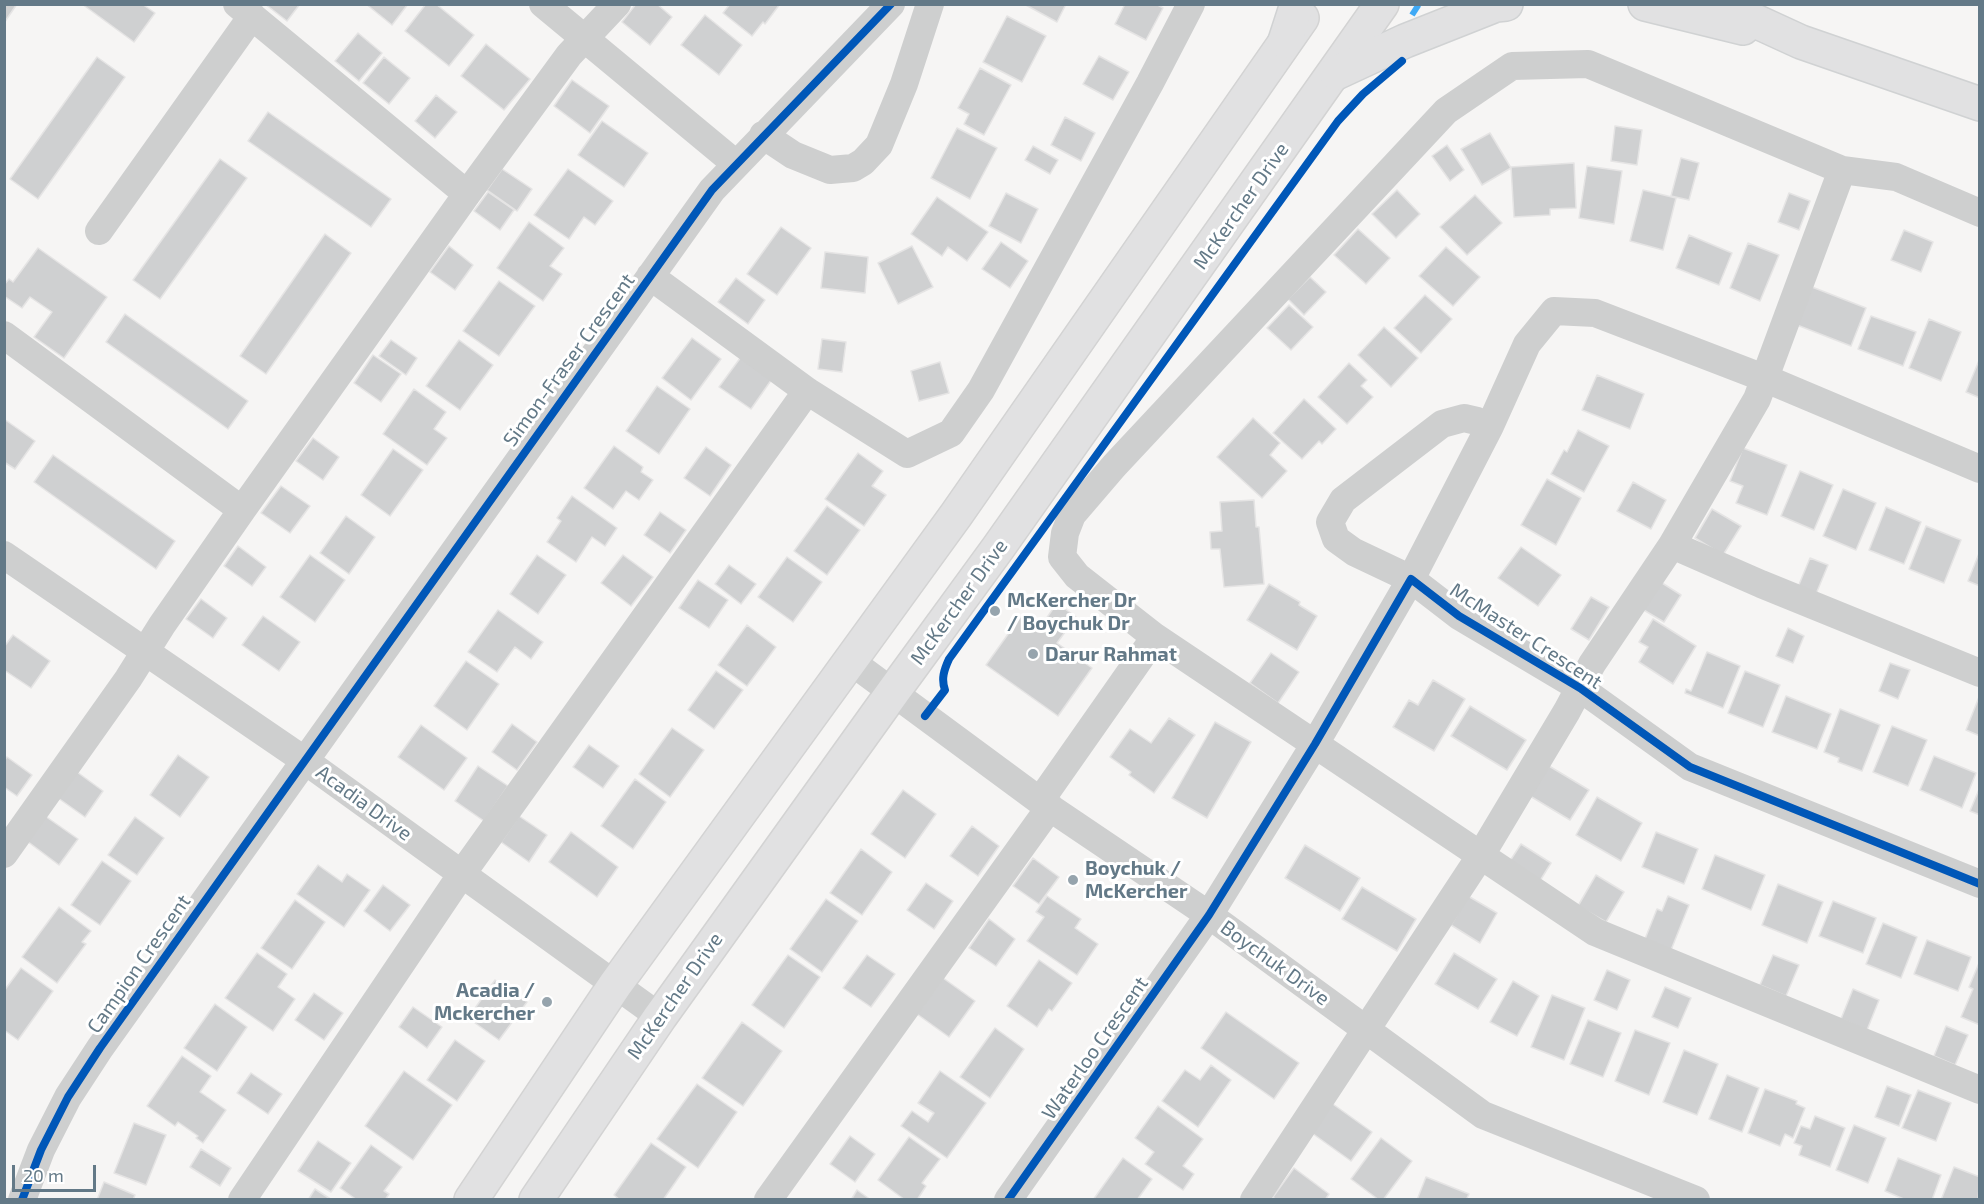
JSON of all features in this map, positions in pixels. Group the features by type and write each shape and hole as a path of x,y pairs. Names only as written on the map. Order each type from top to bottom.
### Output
{"main road":[{"path":"1285,41 1297,4"},
{"path":"471,1200 615,985 956,515 1312,4"},
{"name":"McKercher Drive","path":"536,1200 660,1017 892,692 998,548 1336,73 1382,4"},
{"path":"1336,73 1405,41 1496,5 1506,4"},
{"path":"1645,4 1801,42 1980,104"},
{"path":"1718,4 1801,42"}],"street":[{"path":"543,4 736,164"},
{"path":"4,854 128,679 144,651 242,510 467,194 569,55 617,4"},
{"name":"Simon-Fraser Crescent","path":"304,760 712,190 891,4"},
{"path":"763,135 793,154 830,170 853,168 863,162 879,145 904,84 930,4"},
{"path":"650,276 807,391 907,454 951,433 981,390 1191,4"},
{"path":"99,231 244,10 467,194"},
{"path":"1980,213 1896,177 1842,170 1588,64 1512,66 1446,111 1114,466 1072,515 1065,533 1062,557 1077,576 1155,637 1595,932 1980,1090"},
{"path":"1259,1198 1481,855 1592,664 1672,545 1757,399 1842,170"},
{"path":"1209,915 1315,744 1411,579 1490,426 1527,344 1554,311 1595,313 1764,378 1980,469"},
{"path":"4,334 242,510"},
{"path":"242,1200 461,874 807,391"},
{"name":"McMaster Crescent","path":"1490,426 1464,418 1442,424 1343,500 1330,522 1336,539 1354,552 1411,579 1459,616 1580,688 1690,767 1980,884"},
{"path":"1672,545 1761,584 1980,673"},
{"name":"Acadia Drive","path":"6,559 304,760 660,1017"},
{"path":"768,1200 1045,804 1155,637"},
{"name":"Boychuk Drive","path":"849,660 1045,804 1209,915 1483,1115 1696,1200"},
{"name":"Campion Crescent","path":"22,1200 41,1150 68,1097 100,1048 304,760"},
{"name":"Waterloo Crescent","path":"1008,1200 1209,915"}],"building":[{"path":"4,4 17,4 4,23"},
{"path":"82,4 142,4 155,13 134,42"},
{"path":"265,4 300,4 287,21"},
{"path":"366,4 408,4 392,25"},
{"path":"426,4 436,4 474,35 449,66 405,31"},
{"path":"636,4 657,4 672,17 650,45 622,22"},
{"path":"730,4 780,4 765,24 763,22 752,36 723,13"},
{"path":"1024,4 1066,4 1057,22"},
{"path":"1125,4 1156,4 1163,8 1146,40 1115,24"},
{"path":"705,15 742,45 719,75 681,45"},
{"path":"1007,16 1046,36 1022,82 983,62"},
{"path":"358,33 382,53 359,81 335,61"},
{"path":"486,44 530,79 504,110 461,76"},
{"path":"1099,56 1129,72 1113,100 1083,84"},
{"path":"97,57 125,77 38,199 10,179"},
{"path":"384,57 410,78 389,104 363,83"},
{"path":"980,68 1011,85 984,135 964,124 969,114 958,108"},
{"path":"572,80 609,106 590,133 554,106"},
{"path":"436,95 457,112 435,138 415,121"},
{"path":"268,112 391,199 371,227 248,141"},
{"path":"1065,117 1095,133 1081,161 1051,145"},
{"path":"602,121 648,153 624,187 578,155"},
{"path":"1615,126 1642,130 1637,165 1611,161"},
{"path":"957,128 997,148 970,199 931,178"},
{"path":"1490,133 1511,168 1482,185 1461,149"},
{"path":"1447,145 1464,170 1450,181 1432,156"},
{"path":"1033,146 1058,160 1050,174 1025,160"},
{"path":"1681,158 1699,163 1689,200 1671,196"},
{"path":"220,159 247,178 160,299 133,280"},
{"path":"1574,163 1576,208 1550,209 1550,215 1514,217 1511,167"},
{"path":"1587,166 1622,171 1614,224 1579,218"},
{"path":"502,169 532,189 517,211 487,190"},
{"path":"568,169 613,201 595,225 584,217 569,239 534,215"},
{"path":"1397,190 1420,214 1396,238 1372,214"},
{"path":"1643,190 1676,198 1663,250 1630,241"},
{"path":"488,192 514,210 500,230 474,211"},
{"path":"1006,193 1038,209 1021,243 989,226"},
{"path":"1789,193 1810,201 1799,230 1778,222"},
{"path":"1475,195 1502,223 1467,255 1440,227"},
{"path":"937,197 988,232 967,261 948,247 942,256 911,234"},
{"path":"529,222 564,248 550,266 562,274 543,301 497,268"},
{"path":"781,227 811,248 777,295 747,274"},
{"path":"1358,229 1390,258 1366,284 1334,255"},
{"path":"1904,230 1933,242 1921,272 1891,260"},
{"path":"325,234 351,253 266,374 240,356"},
{"path":"1689,235 1732,253 1719,285 1676,268"},
{"path":"1001,242 1028,261 1010,288 982,269"},
{"path":"1748,243 1779,255 1760,301 1730,288"},
{"path":"449,246 473,265 455,290 430,272"},
{"path":"912,246 933,287 898,304 878,263"},
{"path":"1446,247 1480,277 1453,306 1419,276"},
{"path":"38,248 107,297 64,358 34,337 52,312 30,297 22,308 4,296 4,285 9,279 13,282"},
{"path":"825,252 868,257 865,293 821,288"},
{"path":"1310,277 1326,292 1304,315 1288,299"},
{"path":"736,278 765,300 748,324 718,302"},
{"path":"499,281 535,306 499,356 463,331"},
{"path":"1812,287 1866,308 1851,346 1797,325"},
{"path":"1425,295 1452,319 1421,353 1394,328"},
{"path":"1289,305 1313,327 1291,350 1267,328"},
{"path":"125,314 248,401 228,429 106,342"},
{"path":"1871,316 1916,332 1903,366 1858,349"},
{"path":"1929,319 1961,332 1941,381 1909,368"},
{"path":"1384,327 1418,358 1391,387 1358,355"},
{"path":"692,338 721,359 691,400 662,378"},
{"path":"822,339 846,342 842,372 818,369"},
{"path":"391,340 417,358 406,375 379,356"},
{"path":"459,340 493,365 460,410 426,386"},
{"path":"373,355 401,374 381,402 354,383"},
{"path":"741,357 772,379 751,409 719,387"},
{"path":"1980,358 1980,398 1966,392"},
{"path":"940,362 949,393 919,401 911,371"},
{"path":"1349,363 1367,380 1361,386 1373,397 1347,424 1318,397"},
{"path":"1597,375 1644,394 1630,429 1582,410"},
{"path":"657,386 690,409 659,454 626,431"},
{"path":"414,389 446,412 434,429 447,438 427,465 383,434"},
{"path":"1304,399 1336,429 1322,444 1319,441 1302,459 1273,433"},
{"path":"1253,418 1280,443 1270,455 1287,471 1262,498 1217,457"},
{"path":"4,419 35,441 15,469 4,462"},
{"path":"1578,430 1609,446 1584,492 1551,474 1564,450 1567,452"},
{"path":"313,438 339,457 323,480 296,461"},
{"path":"614,446 643,467 641,472 653,480 639,500 626,491 613,509 584,488"},
{"path":"706,447 731,465 710,496 684,478"},
{"path":"1743,448 1787,465 1767,515 1736,503 1743,486 1730,481"},
{"path":"393,449 423,470 390,516 361,495"},
{"path":"858,453 883,471 872,486 886,495 864,526 825,499"},
{"path":"53,455 175,541 156,569 34,482"},
{"path":"1800,471 1833,485 1814,530 1781,516"},
{"path":"1547,479 1581,498 1556,545 1521,525"},
{"path":"1633,482 1666,500 1651,529 1617,511"},
{"path":"281,486 310,506 290,533 261,513"},
{"path":"1843,489 1876,503 1856,550 1823,536"},
{"path":"572,496 617,528 605,546 592,537 576,562 547,542 561,521 557,518"},
{"path":"1254,500 1264,584 1224,587 1220,549 1211,549 1210,532 1222,531 1220,502"},
{"path":"827,506 860,530 827,575 794,551"},
{"path":"1886,507 1921,522 1904,564 1869,550"},
{"path":"1712,509 1741,526 1723,555 1695,538"},
{"path":"660,512 686,530 670,553 644,535"},
{"path":"346,516 375,537 349,574 320,553"},
{"path":"1926,526 1961,540 1944,583 1909,569"},
{"path":"238,546 266,567 252,586 224,566"},
{"path":"1521,547 1561,575 1538,606 1498,578"},
{"path":"1980,551 1980,586 1968,581"},
{"path":"310,555 345,580 315,622 280,597"},
{"path":"537,555 566,575 538,614 510,594"},
{"path":"623,555 653,577 631,606 601,583"},
{"path":"787,557 822,582 793,622 758,597"},
{"path":"1810,558 1828,565 1816,594 1798,587"},
{"path":"729,565 756,584 741,604 715,584"},
{"path":"698,580 728,600 709,628 679,608"},
{"path":"1659,581 1681,595 1664,622 1642,609"},
{"path":"1269,584 1300,602 1299,605 1317,616 1297,650 1247,620"},
{"path":"1591,597 1609,607 1589,640 1571,629"},
{"path":"201,599 227,618 213,638 186,619"},
{"name":"Darur Rahmat","path":"1057,603 1076,617 1057,643 1092,668 1058,716 986,665 1021,616 1039,629"},
{"path":"498,610 543,642 531,659 515,647 497,672 468,652"},
{"path":"263,616 300,642 279,671 242,645"},
{"path":"1653,619 1696,646 1673,684 1639,662 1648,647 1639,642"},
{"path":"747,625 776,647 747,686 718,665"},
{"path":"1788,628 1804,636 1793,663 1776,656"},
{"path":"13,635 50,661 31,688 4,670 4,647"},
{"path":"1707,652 1740,666 1723,708 1685,693 1686,689 1691,691"},
{"path":"1271,653 1299,672 1278,703 1250,683"},
{"path":"466,661 499,684 467,730 434,706"},
{"path":"1890,663 1910,670 1898,699 1879,691"},
{"path":"716,671 743,690 714,729 688,710"},
{"path":"1745,671 1780,685 1763,727 1728,713"},
{"path":"1433,680 1465,699 1434,751 1393,727 1409,700 1418,705"},
{"path":"1786,696 1831,714 1817,749 1772,732"},
{"path":"1980,697 1980,736 1966,730"},
{"path":"1470,706 1526,740 1507,770 1451,736"},
{"path":"1840,709 1880,725 1862,771 1838,762 1839,758 1824,752"},
{"path":"1169,718 1195,735 1154,793 1129,775 1131,772 1110,757 1130,729 1151,743"},
{"path":"1215,722 1251,742 1207,818 1172,798"},
{"path":"512,724 537,742 517,770 492,752"},
{"path":"421,725 467,758 444,790 398,757"},
{"path":"1892,726 1927,740 1908,786 1873,772"},
{"path":"672,728 704,750 670,797 639,774"},
{"path":"589,745 619,766 603,788 573,767"},
{"path":"178,755 209,777 180,817 150,795"},
{"path":"1934,756 1976,773 1962,808 1920,790"},
{"path":"7,757 32,775 17,796 4,787 4,761"},
{"path":"478,766 508,786 484,821 455,801"},
{"path":"1549,766 1589,790 1570,820 1530,796"},
{"path":"77,772 103,791 85,817 58,798"},
{"path":"635,779 666,802 633,849 601,826"},
{"path":"1980,787 1980,815 1970,811"},
{"path":"903,790 936,814 905,858 871,834"},
{"path":"1597,797 1642,823 1621,861 1576,835"},
{"path":"45,816 78,839 59,865 27,841"},
{"path":"519,816 547,835 529,862 501,842"},
{"path":"135,817 164,838 137,875 108,855"},
{"path":"972,826 999,846 978,876 950,856"},
{"path":"571,832 618,867 597,897 549,862"},
{"path":"1656,832 1698,849 1684,884 1642,867"},
{"path":"1521,844 1551,863 1538,884 1508,864"},
{"path":"1305,845 1360,878 1340,911 1285,878"},
{"path":"861,849 892,872 862,915 830,893"},
{"path":"1715,855 1765,875 1751,910 1702,889"},
{"path":"1033,858 1059,877 1039,904 1013,886"},
{"path":"102,861 131,881 100,925 71,905"},
{"path":"318,865 342,882 347,874 370,890 344,927 297,894"},
{"path":"1596,875 1624,892 1606,922 1578,906"},
{"path":"926,883 953,901 934,929 907,910"},
{"path":"1778,884 1823,902 1807,943 1762,925"},
{"path":"383,885 410,905 390,931 364,911"},
{"path":"1362,887 1416,919 1397,951 1342,919"},
{"path":"1047,896 1081,919 1075,928 1098,944 1077,975 1027,941 1044,917 1036,912"},
{"path":"1468,896 1497,913 1480,943 1451,925"},
{"path":"1668,896 1689,905 1671,950 1645,939 1657,909 1662,911"},
{"path":"826,899 858,921 822,972 790,949"},
{"path":"295,900 325,922 292,969 261,948"},
{"path":"1833,901 1876,918 1863,953 1819,936"},
{"path":"59,907 91,931 82,942 86,944 57,983 22,957"},
{"path":"989,919 1015,939 996,966 969,948"},
{"path":"1883,923 1917,937 1901,978 1866,964"},
{"path":"1927,940 1971,957 1958,991 1914,974"},
{"path":"257,953 287,974 278,987 295,999 273,1031 225,998"},
{"path":"1454,953 1497,979 1478,1009 1435,984"},
{"path":"788,955 820,977 784,1028 752,1005"},
{"path":"867,955 895,974 871,1007 843,988"},
{"path":"1773,955 1799,965 1786,996 1760,985"},
{"path":"1039,960 1072,983 1052,1011 1049,1009 1037,1027 1007,1006"},
{"path":"1979,963 1980,1025 1961,1017 1973,989 1969,987"},
{"path":"21,968 53,991 18,1040 4,1030 4,991"},
{"path":"1607,970 1630,980 1617,1010 1594,1000"},
{"path":"943,978 975,1001 949,1037 917,1014"},
{"path":"495,980 527,1002 499,1040 468,1018"},
{"path":"1513,981 1539,996 1517,1036 1490,1022"},
{"path":"1665,987 1691,998 1678,1028 1652,1017"},
{"path":"1853,989 1879,1000 1867,1030 1841,1019"},
{"path":"314,993 343,1013 324,1040 295,1020"},
{"path":"1552,995 1585,1008 1564,1060 1531,1047"},
{"path":"215,1004 247,1027 217,1071 184,1048"},
{"path":"413,1007 442,1027 427,1048 399,1027"},
{"path":"1226,1012 1299,1063 1274,1099 1201,1048"},
{"path":"1588,1020 1621,1033 1603,1077 1570,1064"},
{"path":"742,1022 782,1051 743,1106 702,1078"},
{"path":"1946,1026 1968,1035 1955,1065 1934,1056"},
{"path":"995,1028 1024,1049 990,1098 960,1077"},
{"path":"1635,1030 1670,1043 1649,1095 1615,1081"},
{"path":"455,1040 485,1061 457,1101 427,1080"},
{"path":"1684,1050 1718,1064 1697,1115 1663,1102"},
{"path":"182,1056 211,1076 200,1092 226,1110 203,1143 196,1138 198,1136 178,1122 175,1126 147,1106"},
{"path":"1211,1065 1231,1080 1198,1127 1162,1101 1185,1070 1200,1080"},
{"path":"404,1071 452,1105 413,1160 365,1126"},
{"path":"940,1071 986,1103 947,1158 901,1126 912,1111 928,1122 934,1113 918,1103"},
{"path":"251,1073 282,1094 268,1114 237,1093"},
{"path":"1727,1075 1759,1088 1742,1132 1709,1119"},
{"path":"697,1084 737,1112 698,1168 657,1139"},
{"path":"1887,1086 1911,1095 1899,1126 1875,1117"},
{"path":"1765,1089 1797,1101 1796,1104 1805,1108 1793,1138 1785,1134 1780,1146 1748,1133"},
{"path":"1918,1090 1951,1103 1936,1141 1902,1128"},
{"path":"1330,1102 1372,1132 1351,1161 1309,1131"},
{"path":"1158,1106 1203,1139 1183,1166 1194,1174 1183,1190 1145,1164 1154,1152 1135,1138"},
{"path":"1815,1116 1845,1128 1830,1167 1799,1155 1802,1146 1794,1143 1801,1126 1810,1129"},
{"path":"134,1123 166,1135 146,1185 114,1173"},
{"path":"1854,1125 1886,1138 1868,1183 1836,1170"},
{"path":"850,1136 875,1154 855,1182 830,1164"},
{"path":"909,1137 940,1159 922,1183 926,1186 917,1200 905,1200 878,1180"},
{"path":"1381,1138 1412,1161 1383,1200 1379,1200 1351,1179"},
{"path":"318,1141 351,1163 331,1192 298,1171"},
{"path":"651,1143 686,1167 663,1200 620,1200 614,1195"},
{"path":"371,1145 402,1167 384,1191 389,1194 385,1200 357,1200 340,1188"},
{"path":"201,1149 231,1168 220,1186 190,1167"},
{"path":"1123,1158 1152,1179 1137,1200 1093,1200"},
{"path":"1898,1158 1941,1175 1932,1200 1906,1200 1885,1191"},
{"path":"1954,1167 1980,1177 1978,1200 1941,1200"},
{"path":"1294,1168 1329,1194 1325,1200 1276,1200 1273,1197"},
{"path":"1426,1177 1469,1194 1466,1200 1417,1200"},
{"path":"104,1182 135,1195 133,1200 97,1200"},
{"path":"315,1189 332,1200 308,1200"},
{"path":"857,1190 871,1200 851,1200"}],"marked path":[{"path":"1412,15 1419,4"}],"cycle path":[{"path":"22,1200 41,1150 68,1097 100,1048 712,190 891,4"},
{"path":"925,716 945,690 944,674 949,659 1338,121 1363,94 1402,61"},
{"path":"1008,1200 1209,915 1315,744 1411,579 1459,616 1580,688 1690,767 1980,884"}],"place":[{"name":"McKercher Dr / Boychuk Dr","path":"995,611"},
{"name":"Darur Rahmat","path":"1033,654"},
{"name":"Boychuk / McKercher","path":"1073,880"},
{"name":"Acadia / Mckercher","path":"547,1002"}]}
